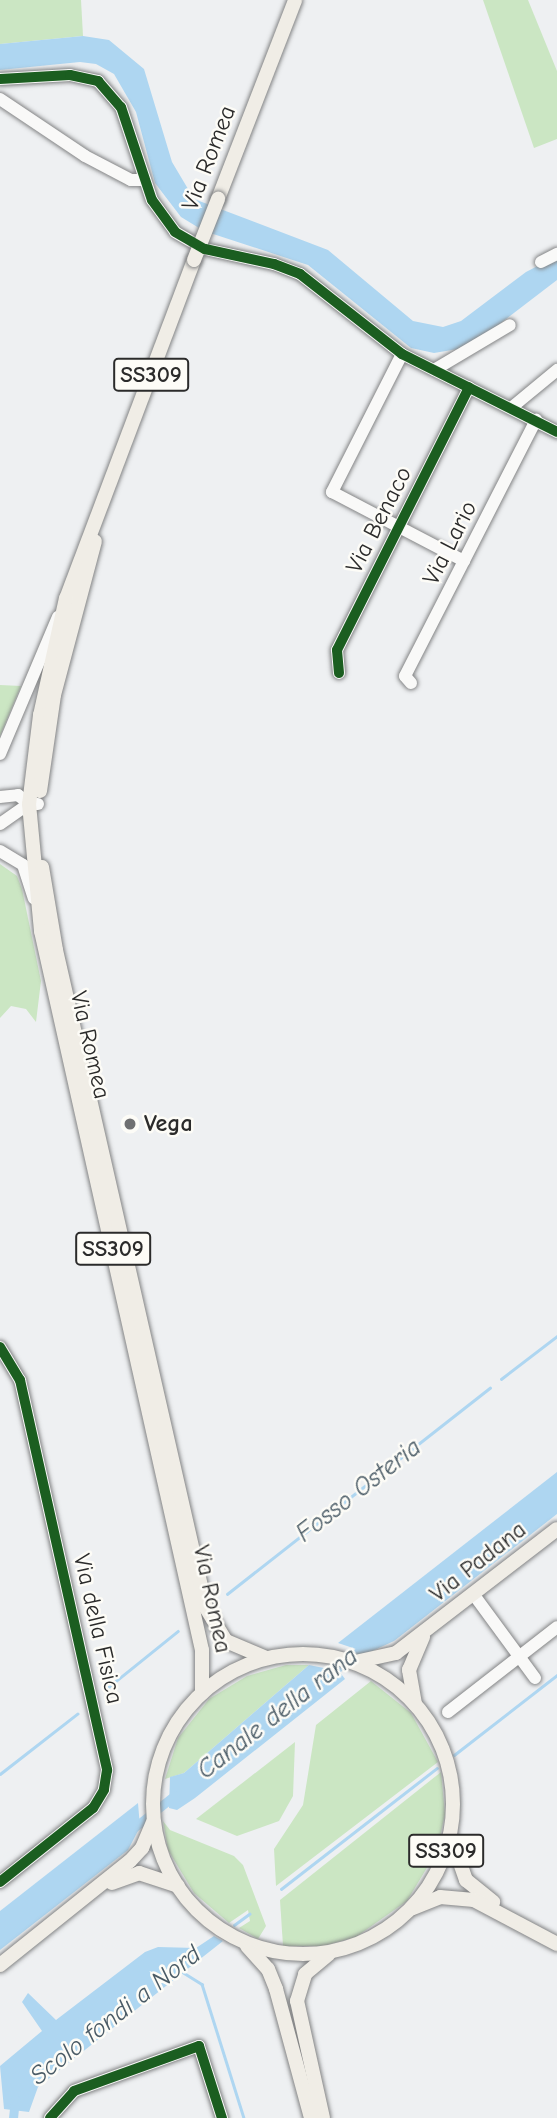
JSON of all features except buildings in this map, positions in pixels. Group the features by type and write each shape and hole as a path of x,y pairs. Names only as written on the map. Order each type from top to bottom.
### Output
{"main road":[{"name":"Via Romea","path":"202,1693 202,1650 37,909 34,804 40,715 65,601 295,0"},
{"name":"Via Romea","path":"108,490 54,695 34,804 44,881 56,950 206,1608 226,1641 266,1658"},
{"name":"Via Padana","path":"354,1662 387,1657 426,1632 557,1529"},
{"path":"415,1705 409,1670 411,1656 426,1632"},
{"name":"SS309","path":"323,2118 297,1996 309,1968 335,1951 373,1937 409,1910 434,1878 450,1836 453,1803 448,1768 435,1732 415,1705 393,1683 354,1662 319,1654 266,1658 232,1672 202,1693 166,1744 154,1789 154,1821 160,1848 178,1886 199,1912 241,1940 285,1954 335,1951"},
{"path":"0,1965 101,1887 142,1848 154,1821"},
{"path":"450,1836 466,1880 480,1892 557,1934"},
{"path":"101,1887 139,1873 178,1886"},
{"path":"409,1910 440,1897 474,1900 557,1944"},
{"name":"SS309","path":"241,1940 273,1979 311,2118"}],"street":[{"path":"0,79 70,75 104,85 121,107 155,208 176,232 205,249 274,264 300,274 402,354 557,432"},
{"path":"0,99 85,156 131,180 145,180"},
{"path":"541,262 557,254"},
{"path":"435,370 510,325"},
{"path":"402,354 332,492 464,561"},
{"path":"511,408 557,370"},
{"name":"Via Benaco","path":"339,673 337,650 469,387"},
{"name":"Via Lario","path":"411,683 405,676 536,420"},
{"path":"0,754 65,601"},
{"path":"0,797 18,795 34,804"},
{"path":"0,824 34,804"},
{"path":"0,851 23,865 37,909"},
{"name":"Via della Fisica","path":"0,1347 20,1380 107,1770 104,1790 93,1808 0,1882"},
{"path":"474,1595 535,1678"},
{"path":"448,1712 557,1627"},
{"path":"50,2118 74,2091 199,2046 222,2118"}],"green space":[{"path":"0,0 81,0 83,36 0,44"},
{"path":"483,0 528,0 557,71 557,139 534,148"},
{"path":"0,685 21,686 0,736"},
{"path":"0,864 17,876 22,889 41,981 36,1022 26,1009 11,1006 0,1018"},
{"path":"286,1665 309,1665 184,1773 165,1779 178,1738 209,1699 247,1676"},
{"path":"371,1681 411,1713 438,1762 276,1886 274,1849 303,1805 316,1725"},
{"path":"295,1742 293,1796 279,1821 237,1836 196,1819"},
{"path":"441,1772 445,1814 437,1851 407,1901 356,1937 323,1946 283,1946 280,1900"},
{"path":"163,1821 170,1830 234,1856 243,1865 266,1926 258,1939 239,1928 250,1921 248,1910 229,1923 194,1893 168,1850"}],"water":[{"path":"83,36 109,40 144,69 172,162 194,199 328,250 413,321 443,327 461,321 526,272 557,256 557,280 485,335 458,349 434,353 411,348 308,265 204,231 181,217 155,183 136,112 114,74 96,64 80,62 0,70 0,44"},
{"path":"557,1472 557,1514 394,1641 368,1653 338,1643"},
{"path":"309,1665 339,1671 345,1679 195,1798 177,1810 169,1808 170,1777 184,1773"},
{"path":"138,1803 140,1827 128,1850 0,1950 0,1911"},
{"path":"214,1936 223,1941 38,2087 29,2112 4,2109 0,2066 42,2031 22,2002 28,1993 56,2020 145,1952 158,1947 196,1948"}],"waterway":[{"name":"Fosso Osteria","path":"501,1379 557,1336"},
{"name":"Fosso Osteria","path":"227,1594 490,1388"},
{"name":"Fosso Osteria","path":"106,1689 178,1631"},
{"name":"Canale della rana","path":"326,1677 368,1644"},
{"name":"Scolo fondi a Nord","path":"454,1755 557,1675"},
{"name":"Fosso Osteria","path":"0,1774 77,1714"},
{"name":"Scolo fondi a Nord","path":"281,1889 437,1768"},
{"name":"Canale della rana","path":"131,1830 175,1795"},
{"name":"Scolo fondi a Nord","path":"234,1925 249,1914"},
{"path":"181,1971 202,1984 244,2118"},
{"path":"13,2118 15,2099"}],"cycle path":[{"path":"0,79 70,75 98,81 121,107 152,200 175,232 205,249 274,264 300,274 402,354 557,432"},
{"path":"339,673 337,650 469,387"},
{"path":"0,1347 20,1380 107,1770 104,1790 93,1808 0,1882"},
{"path":"50,2118 74,2091 199,2046 222,2118"}],"place":[{"name":"Vega","path":"130,1124"}]}
